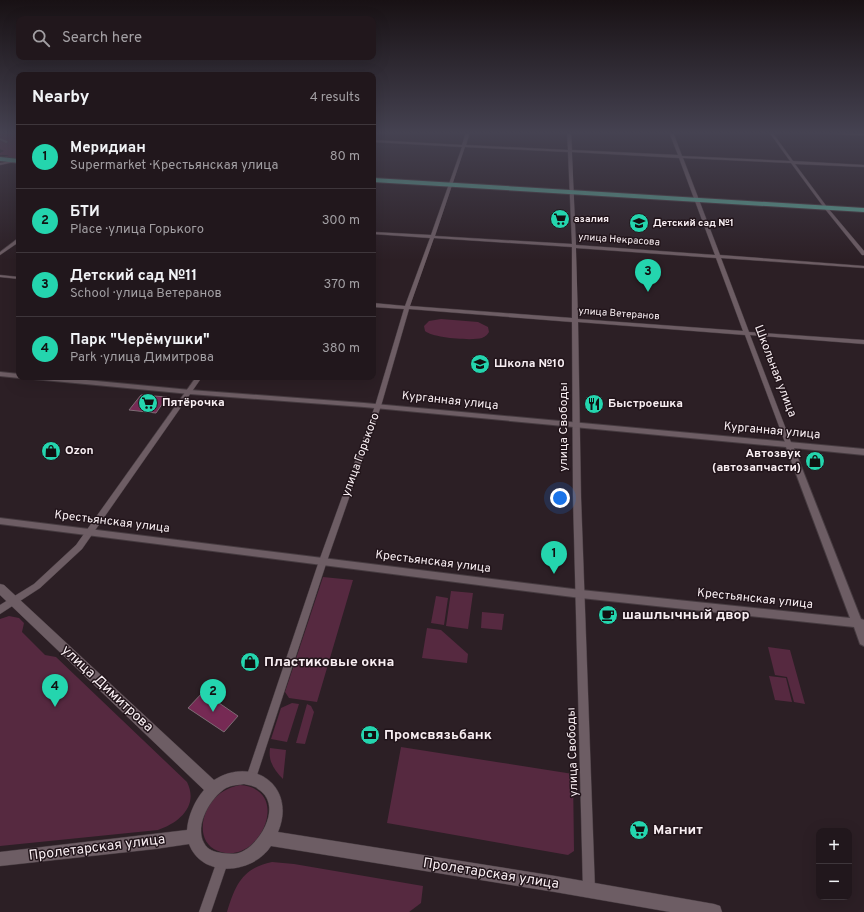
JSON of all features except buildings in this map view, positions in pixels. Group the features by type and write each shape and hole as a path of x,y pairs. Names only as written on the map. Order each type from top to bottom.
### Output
{"main road":[{"path":"376,180 864,210"},
{"name":"улица Димитрова","path":"0,588 213,789"},
{"path":"236,778 251,778 264,783 275,800 275,822 268,838 250,856 235,862 222,862 205,855 200,849 195,836 195,819 198,811 213,789 228,780 236,778"},
{"name":"Пролетарская улица","path":"0,859 155,842 195,836"},
{"name":"Пролетарская улица","path":"268,838 589,890 714,912"}],"street":[{"name":"улица Горького","path":"251,778 323,561 378,406 407,308 454,175"},
{"name":"улица Свободы","path":"572,175 576,320 577,497 589,890"},
{"name":"Школьная улица","path":"687,175 789,445 861,624 864,641"},
{"path":"801,175 864,254"},
{"name":"улица Некрасова","path":"376,233 864,266"},
{"path":"0,254 16,242"},
{"path":"0,276 16,278"},
{"name":"улица Ветеранов","path":"376,305 864,342"},
{"path":"0,374 16,375"},
{"name":"Курганная улица","path":"64,380 190,392 378,406 864,452"},
{"path":"0,610 37,586 54,572 79,547 197,380"},
{"name":"Крестьянская улица","path":"0,521 581,594 861,624"},
{"path":"205,912 222,862"}],"shaded area":[{"path":"441,319 478,322 488,327 489,332 482,338 470,339 444,337 425,331 424,326 429,321"},
{"path":"323,577 353,580 317,702 289,698 285,692"},
{"path":"451,591 473,593 468,629 446,626"},
{"path":"436,596 448,598 444,625 431,623"},
{"path":"482,612 504,614 502,630 481,628"},
{"path":"9,616 19,618 24,623 22,632 45,655 56,657 187,782 190,791 189,806 180,818 158,830 0,846 0,619"},
{"path":"427,628 441,630 468,654 467,663 422,658"},
{"path":"768,647 790,650 805,704 794,702 787,677 775,675"},
{"path":"769,676 786,678 792,702 775,700"},
{"path":"292,703 299,704 287,742 271,739 281,708"},
{"path":"307,704 311,706 314,712 305,744 296,743"},
{"path":"401,747 573,774 574,851 568,855 387,823"},
{"path":"270,748 286,750 283,779 272,765"},
{"path":"240,785 256,790 265,799 268,812 265,826 257,839 246,848 233,853 218,851 211,847 203,834 204,818 211,803 219,795 227,789"},
{"path":"272,862 294,864 423,886 421,903 409,912 227,912 233,894 241,880 253,869"}],"place":[{"name":"азалия","path":"560,219"},
{"name":"Детский сад №1","path":"639,223"},
{"name":"Детский сад №11","path":"648,292"},
{"name":"Школа №10","path":"480,364"},
{"name":"Пятёрочка","path":"148,403"},
{"name":"Быстроешка","path":"594,404"},
{"name":"Ozon","path":"51,451"},
{"name":"Автозвук (автозапчасти)","path":"815,461"},
{"name":"Меридиан","path":"554,574"},
{"name":"шашлычный двор","path":"608,615"},
{"name":"Пластиковые окна","path":"250,662"},
{"name":"Парк \"Черёмушки\"","path":"55,707"},
{"name":"БТИ","path":"213,712"},
{"name":"Промсвязьбанк","path":"370,735"},
{"name":"Магнит","path":"639,830"}]}
